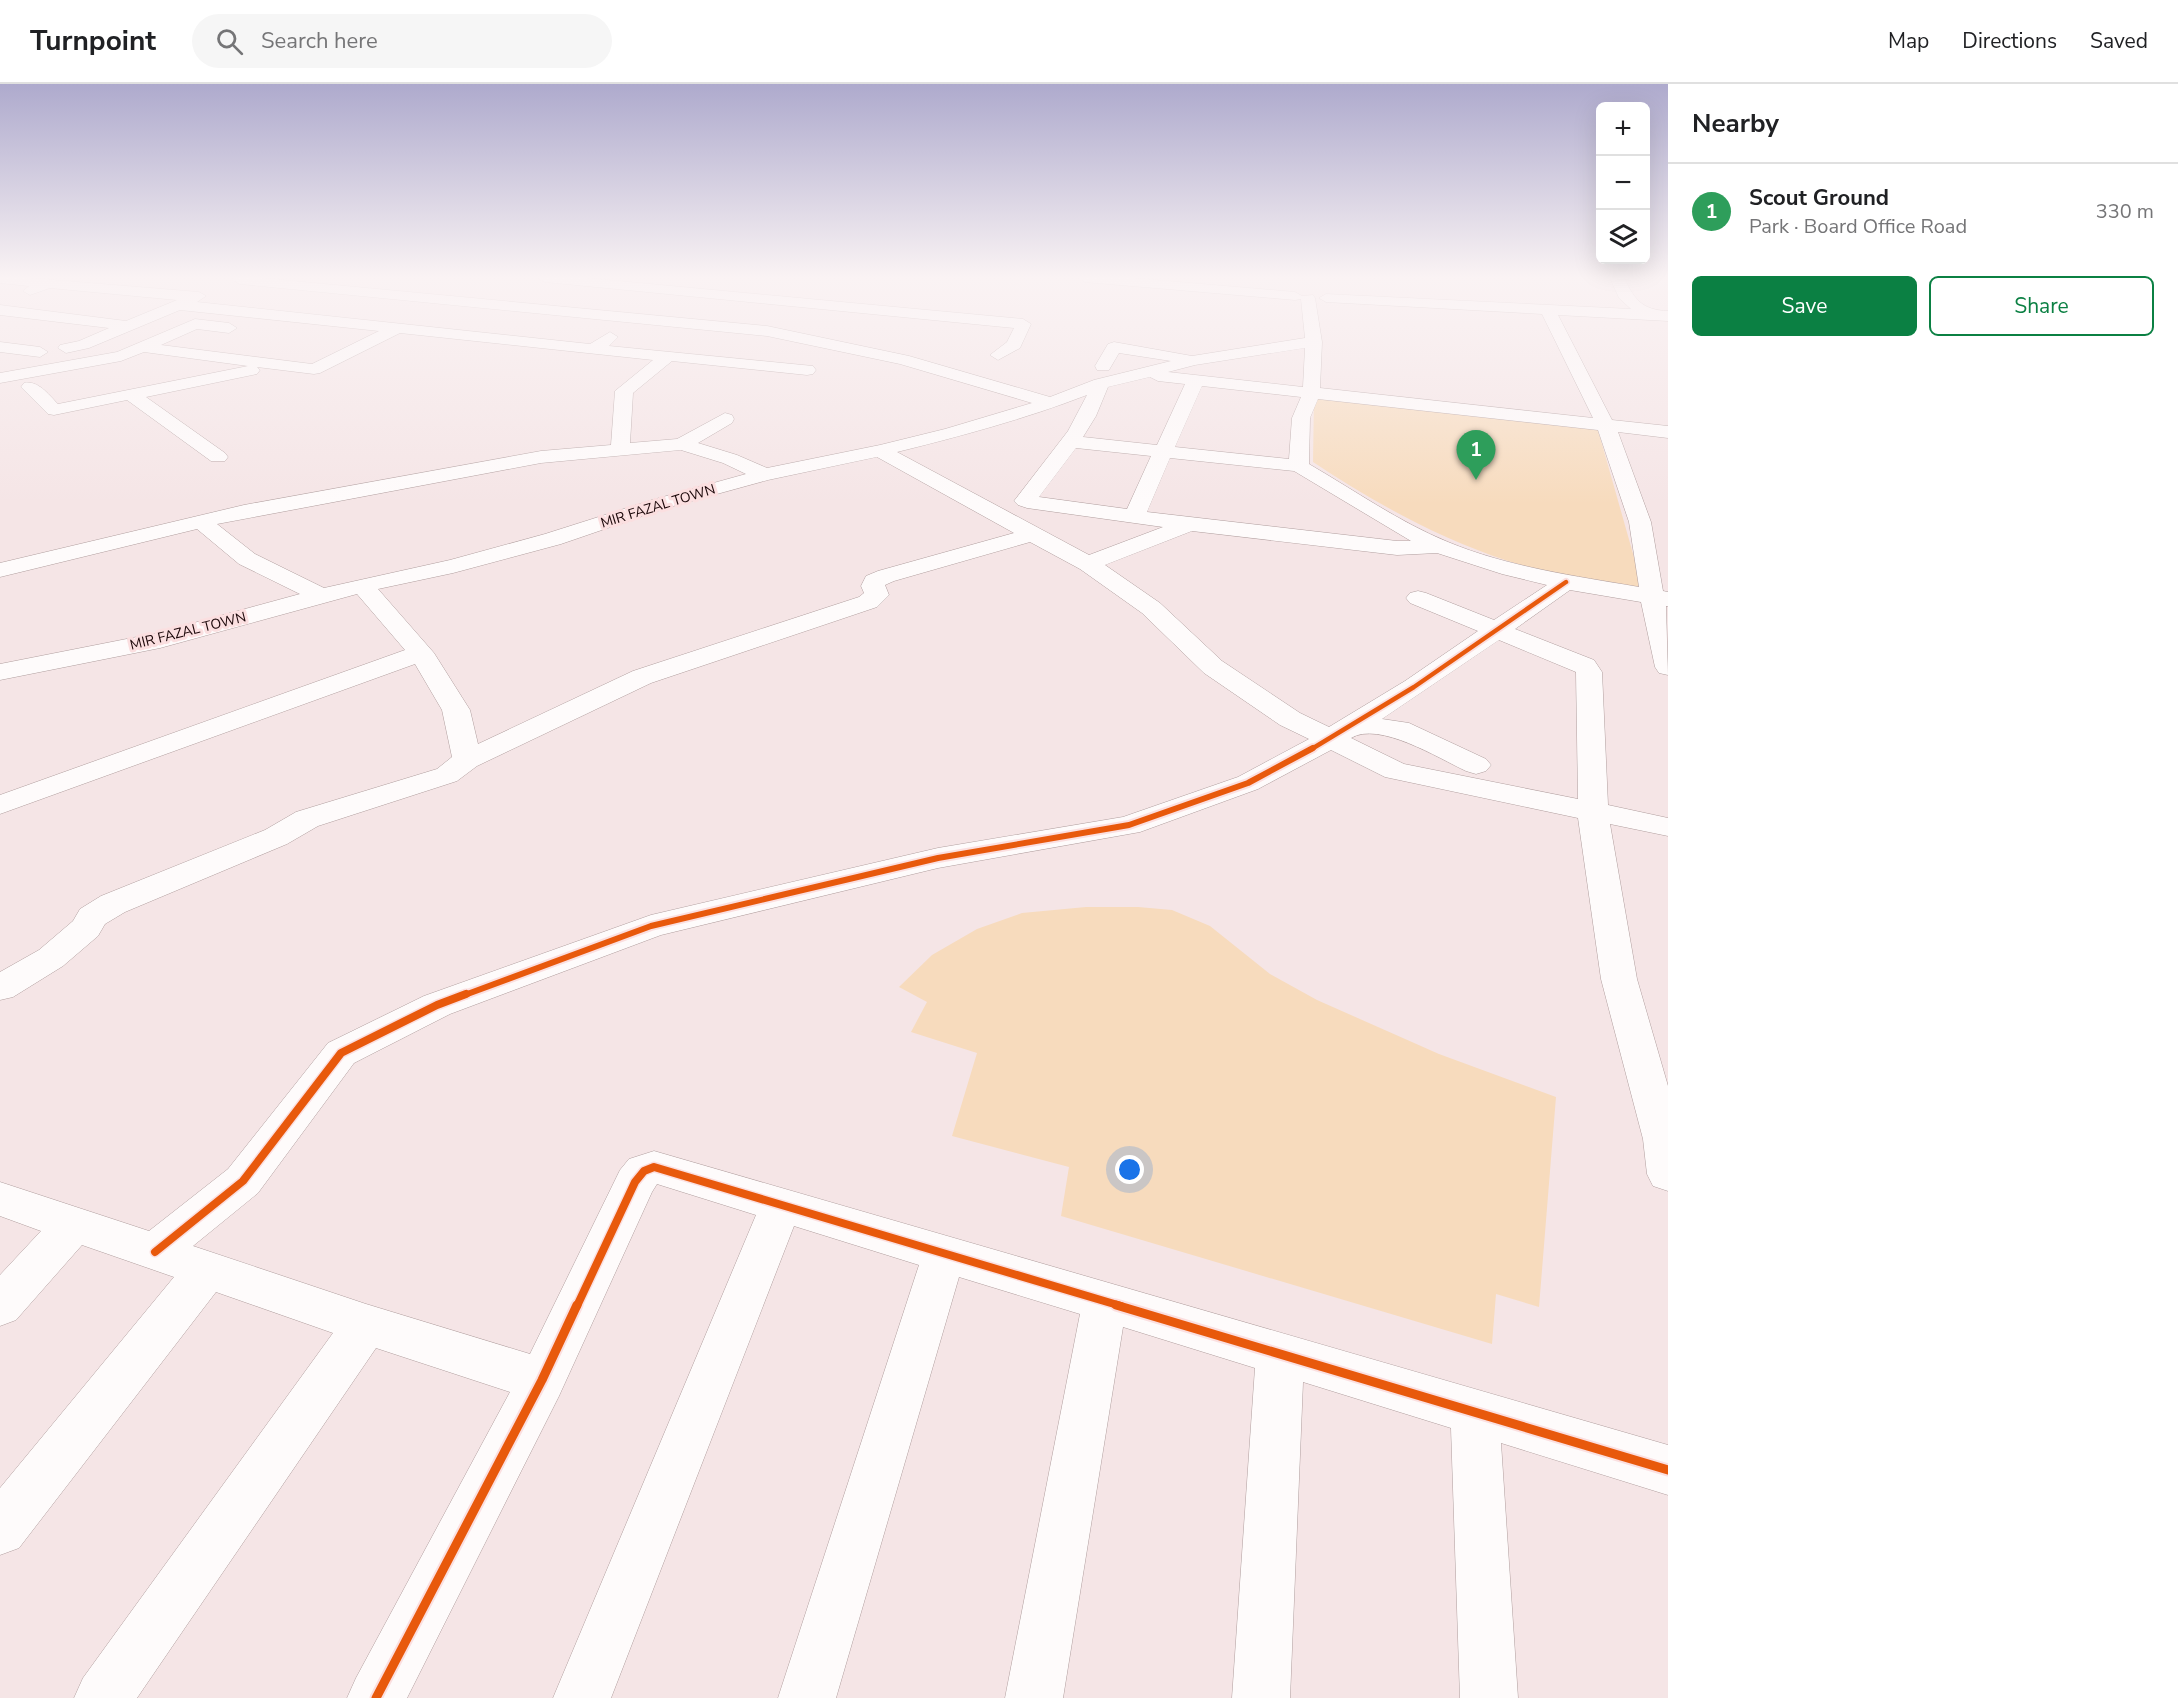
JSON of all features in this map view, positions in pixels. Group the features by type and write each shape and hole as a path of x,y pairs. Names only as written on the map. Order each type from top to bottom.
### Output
{"street":[{"path":"0,359 32,353"},
{"path":"0,378 127,353"},
{"path":"0,392 53,383 50,378 182,353"},
{"path":"187,353 314,369 347,353"},
{"path":"639,353 807,370"},
{"path":"871,353 1051,402"},
{"path":"1025,501 1071,442 1094,403 1101,375 1111,353"},
{"path":"1167,353 1195,360"},
{"name":"MIR FAZAL TOWN","path":"0,672 160,640 362,585 464,563 553,539 659,504 765,476 880,452 952,433 1051,402 1101,375 1141,374 1195,360 1239,353"},
{"path":"1299,466 1300,418 1311,394 1313,353"},
{"path":"1570,353 1606,426 1640,522 1660,598 1668,667"},
{"path":"621,449 624,391 668,356"},
{"path":"30,387 54,410 276,364"},
{"path":"1141,374 1668,432"},
{"path":"1134,517 1195,381"},
{"path":"130,394 218,457"},
{"path":"682,444 725,419"},
{"path":"1071,442 1299,466 1440,547 1510,569 1566,582 1660,598"},
{"path":"0,570 244,512 541,457 682,444 730,459 765,476"},
{"path":"880,452 994,511 1088,564 1151,608 1213,667 1290,719 1342,732 1399,729 1476,765"},
{"path":"994,511 1025,501 1189,524 1397,548 1440,547"},
{"path":"202,522 216,536 252,562 298,582 321,596"},
{"path":"1088,564 1189,524"},
{"path":"0,988 51,958 86,928 92,917 113,904 276,837 307,819 447,775 467,760 642,677 868,602 877,595 873,586 874,581 886,576 1033,534"},
{"path":"155,1252 243,1181 340,1053 438,1005 651,926 938,858 1129,825 1248,783 1342,732 1414,687 1566,582"},
{"path":"362,585 421,653 456,710 467,760"},
{"path":"1418,598 1585,666 1590,672 1593,813 1619,979 1663,1139 1668,1174"},
{"path":"0,805 421,653"},
{"path":"1342,732 1395,771 1668,827"},
{"path":"376,1698 542,1380 635,1182 644,1171 654,1167 1668,1470"},
{"path":"0,1199 366,1324 542,1380"},
{"path":"582,1698 781,1205"},
{"path":"0,1306 74,1224"},
{"path":"807,1698 944,1254"},
{"path":"0,1529 207,1269"},
{"path":"1034,1698 1105,1301"},
{"path":"103,1698 366,1324"},
{"path":"1261,1698 1280,1355"},
{"path":"1474,1413 1488,1698"}],"shaded area":[{"path":"1314,398 1598,430 1643,589 1558,574 1508,561 1457,542 1360,492 1313,462"},
{"path":"1086,907 1138,907 1172,910 1210,926 1270,974 1317,1000 1439,1054 1556,1097 1539,1307 1496,1294 1492,1344 1061,1216 1069,1167 952,1136 977,1053 911,1032 927,1002 899,987 932,955 977,929 1022,913"}],"cycle path":[{"path":"155,1252 243,1181 341,1053 437,1005 651,926 938,858 1129,825 1248,783 1330,739 1414,687 1566,582"},
{"path":"376,1698 542,1380 635,1182 644,1171 654,1167 1668,1470"}],"place":[{"name":"Scout Ground","path":"1476,480"}]}
